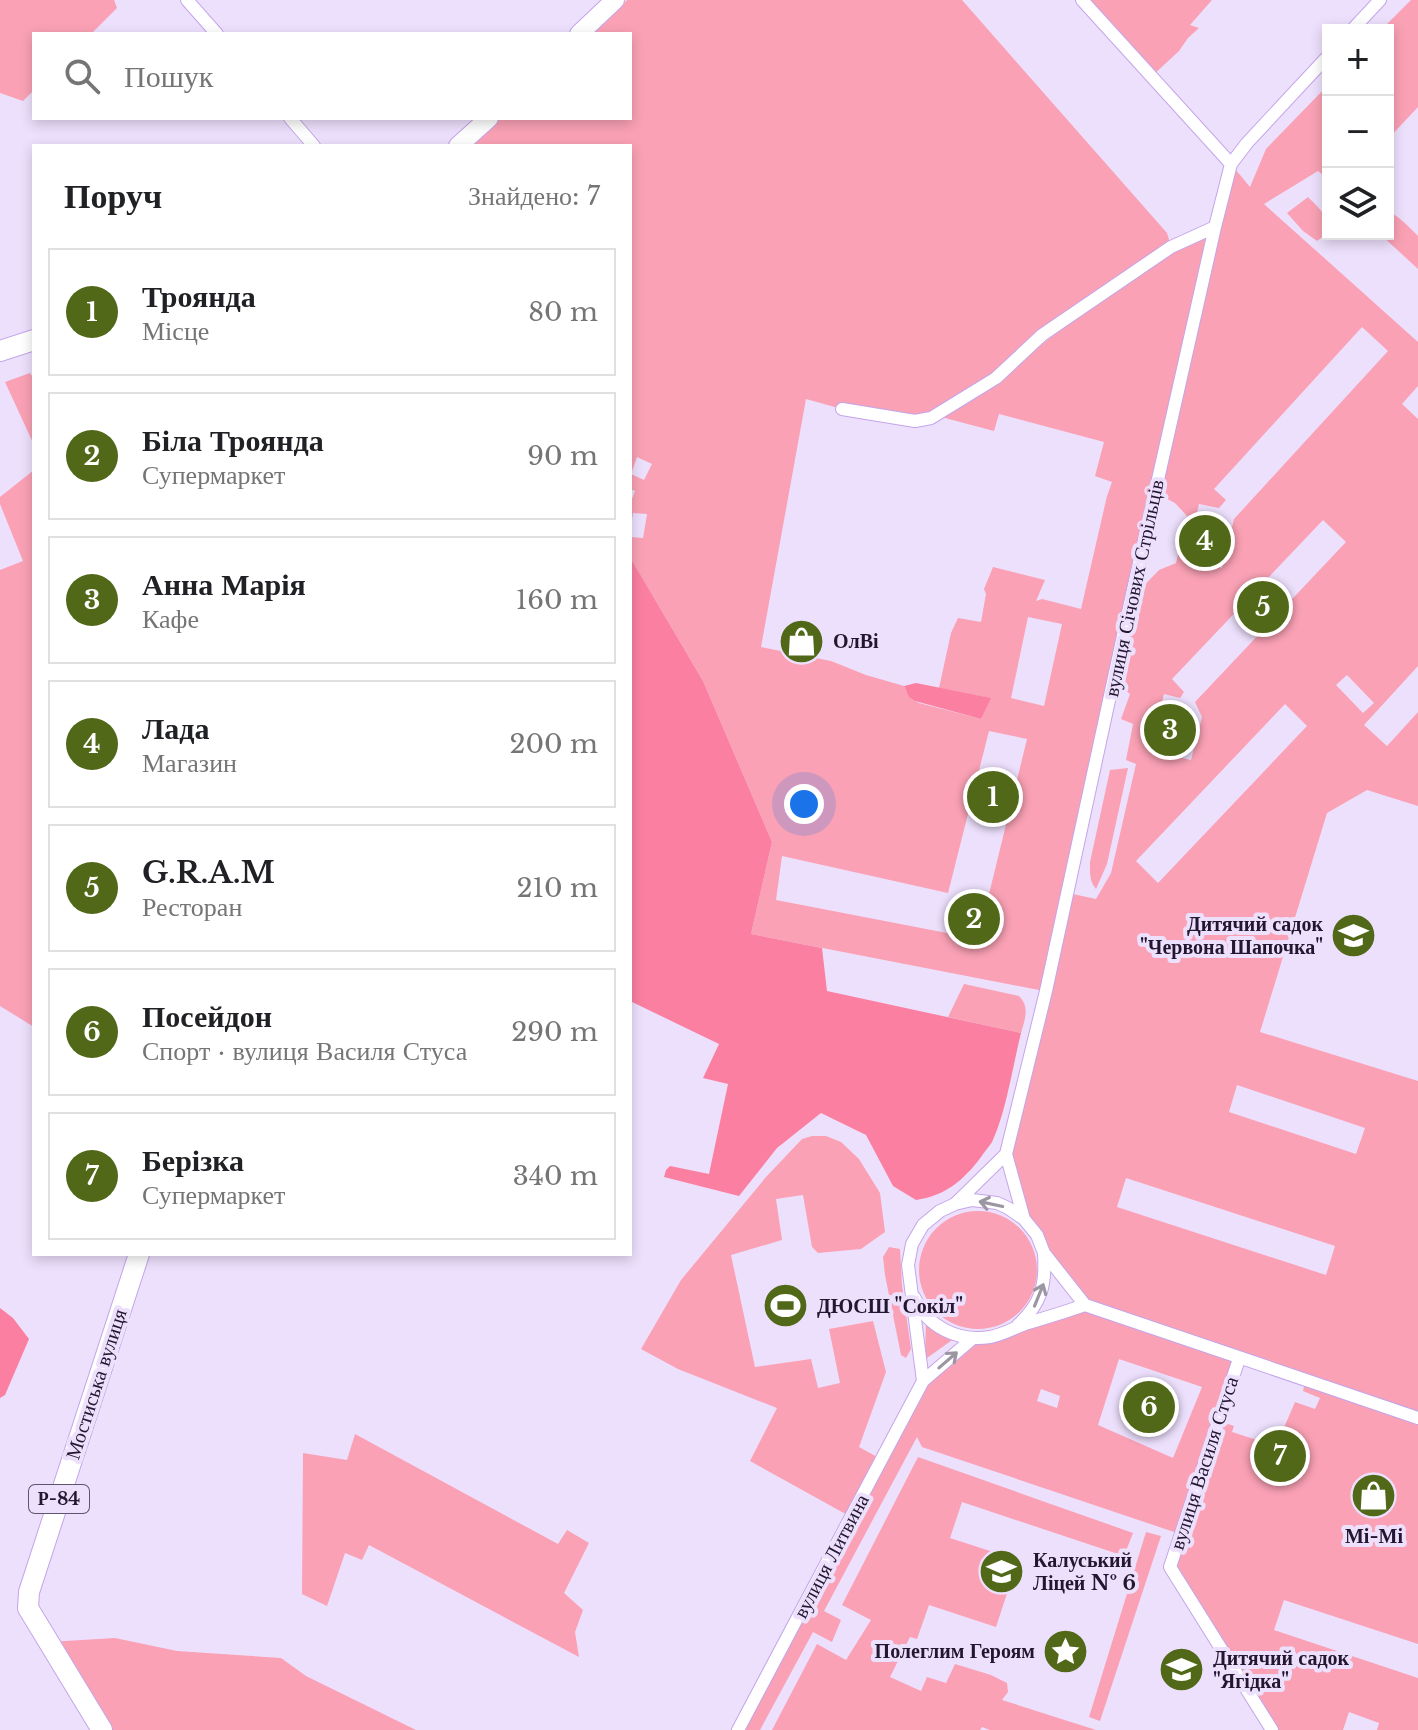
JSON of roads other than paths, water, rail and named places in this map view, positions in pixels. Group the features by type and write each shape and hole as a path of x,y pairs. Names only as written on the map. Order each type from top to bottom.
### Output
{"main road":[{"path":"581,32 615,0"},
{"path":"460,144 487,120"},
{"path":"0,351 32,341"},
{"name":"Мостиська вулиця","path":"102,1730 28,1608 29,1592 138,1256"}],"street":[{"path":"187,0 215,32"},
{"path":"1082,0 1231,164"},
{"path":"1358,24 1380,0"},
{"name":"вулиця Січових Стрільців","path":"1024,1219 1006,1154 1046,991 1131,599 1231,164 1322,62"},
{"path":"292,120 312,144"},
{"path":"842,409 915,421 931,418 996,378 1042,335 1171,247 1215,227"},
{"path":"955,1204 1006,1154"},
{"path":"923,1381 908,1265 912,1244 923,1225 940,1211 972,1200 997,1203 1024,1219 1037,1235 1044,1253 1046,1275 1041,1296 1030,1314 1014,1328"},
{"path":"1014,1328 1085,1305 1044,1253"},
{"path":"910,1287 918,1306 932,1323 951,1334 972,1339"},
{"name":"вулиця Василя Стуса","path":"1085,1305 1418,1418"},
{"name":"вулиця Литвина","path":"738,1730 923,1381 972,1339 994,1337 1014,1328"},
{"name":"вулиця Василя Стуса","path":"1239,1359 1170,1567 1272,1730"}],"place":[{"name":"Лада","path":"1205,541"},
{"name":"G.R.A.M","path":"1263,607"},
{"name":"ОлВі","path":"802,641"},
{"name":"Анна Марія","path":"1170,730"},
{"name":"Троянда","path":"993,797"},
{"name":"Біла Троянда","path":"974,919"},
{"name":"Дитячий садок \"Червона Шапочка\"","path":"1354,936"},
{"name":"ДЮСШ \"Сокіл\"","path":"786,1306"},
{"name":"Посейдон","path":"1149,1407"},
{"name":"Берізка","path":"1280,1456"},
{"name":"Мі-Мі","path":"1374,1496"},
{"name":"Калуський Ліцей № 6","path":"1002,1571"},
{"name":"Полеглим Героям","path":"1066,1651"},
{"name":"Дитячий садок \"Ягідка\"","path":"1182,1670"}]}
